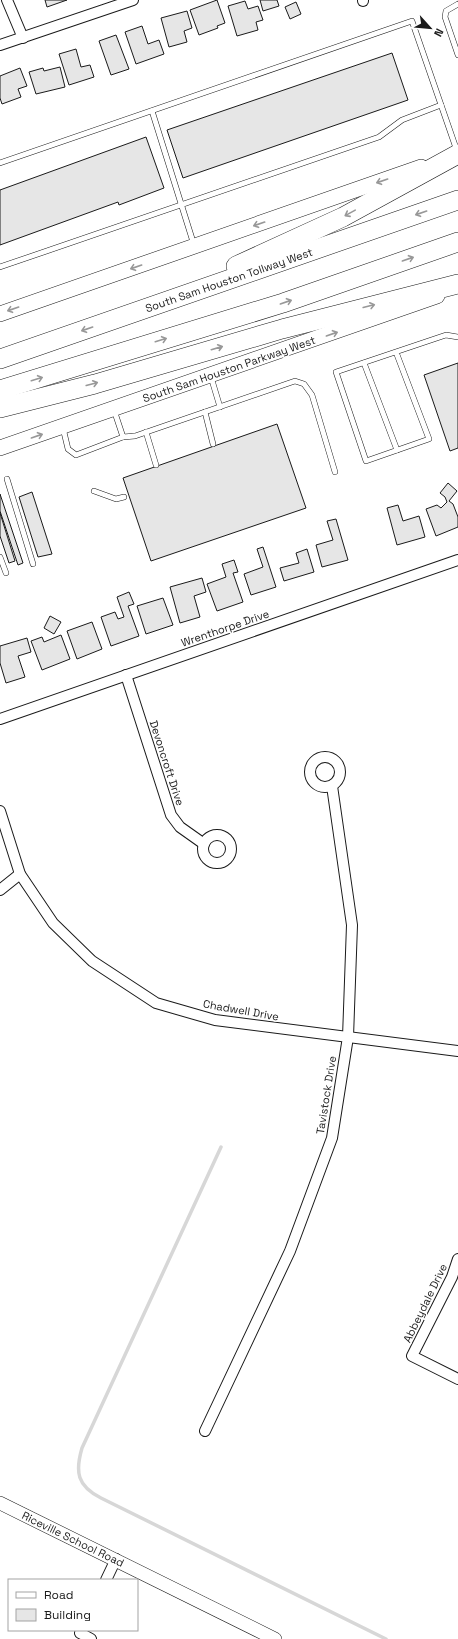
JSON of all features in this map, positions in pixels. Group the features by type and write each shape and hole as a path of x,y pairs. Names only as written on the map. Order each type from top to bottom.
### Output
{"highway":[{"path":"112,320 218,275 343,217 458,154"},
{"name":"South Sam Houston Tollway West","path":"0,359 458,200"},
{"path":"0,390 283,303 458,242"},
{"path":"0,408 95,384 282,329 458,284"}],"main road":[{"path":"0,314 458,154"},
{"name":"South Sam Houston Parkway West","path":"0,448 421,303 458,288"}],"street":[{"path":"7,0 23,38"},
{"path":"0,45 133,0"},
{"name":"Wrenthorpe Drive","path":"0,719 458,560"},
{"name":"Devoncroft Drive","path":"126,675 171,815 180,827 204,844"},
{"name":"Tavistock Drive","path":"205,1431 290,1251 332,1138 348,1038 352,925 332,786"},
{"name":"Chadwell Drive","path":"0,811 20,874 53,923 92,960 156,1003 215,1020 348,1038 458,1050"},
{"path":"0,890 20,874"},
{"name":"Abbeydale Drive","path":"458,1259 452,1277 412,1356 458,1378"},
{"name":"Riceville School Road","path":"0,1503 116,1559 275,1639"},
{"path":"106,1579 116,1559"},
{"path":"80,1634 91,1639"}],"lane":[{"path":"458,4 452,6 446,11 445,17 458,55"},
{"path":"0,163 412,21 458,154"},
{"path":"0,267 380,137 402,120 441,105"},
{"path":"152,111 195,246"},
{"path":"396,352 429,439 366,461 336,372 446,335 458,337"},
{"path":"364,363 397,450"},
{"path":"210,376 220,407"},
{"path":"63,427 68,449 76,455 123,437 146,432 295,381 304,384 312,395 335,472"},
{"path":"114,409 123,437"},
{"path":"205,412 213,444"},
{"path":"146,432 156,465"},
{"path":"7,478 33,564"},
{"path":"94,491 116,499 124,497"},
{"path":"0,557 6,573"}],"building":[{"path":"45,0 67,0 47,7"},
{"path":"217,0 225,23 217,26 218,28 199,35 190,10"},
{"path":"260,0 277,0 279,6 263,11"},
{"path":"245,1 248,9 258,6 263,20 256,22 258,30 237,36 228,6"},
{"path":"296,2 301,14 290,19 285,7"},
{"path":"187,11 192,28 184,31 187,42 169,47 161,18"},
{"path":"142,26 148,44 159,40 164,54 136,64 125,32"},
{"path":"116,35 129,69 111,75 99,41"},
{"path":"76,49 81,67 90,65 94,77 69,85 59,54"},
{"path":"392,53 408,100 183,178 167,130"},
{"path":"60,67 65,87 36,94 29,72 43,68 44,71"},
{"path":"20,68 27,86 18,89 21,97 2,104 0,98 0,76"},
{"path":"146,137 164,188 119,205 118,202 0,245 0,190"},
{"path":"458,363 458,448 450,451 424,375"},
{"path":"277,424 306,508 151,561 123,478"},
{"path":"448,483 457,491 449,501 453,504 458,517 458,527 436,536 426,509 437,505 441,508 447,502 445,497 440,493"},
{"path":"32,492 52,554 38,557 19,497"},
{"path":"0,494 23,563 18,565 0,511"},
{"path":"398,505 403,521 419,516 425,537 397,545 387,508"},
{"path":"0,513 15,561 9,563 0,536"},
{"path":"336,519 348,560 322,567 316,545 333,540 327,521"},
{"path":"263,547 276,587 251,595 244,574 263,567 257,549"},
{"path":"307,549 314,572 284,581 280,568 299,563 296,553"},
{"path":"234,560 238,572 233,573 243,602 217,611 207,584 226,577 222,564"},
{"path":"202,578 206,592 194,596 200,617 180,623 170,587"},
{"path":"129,592 134,604 128,606 139,636 111,646 101,617 115,612 118,619 124,617 117,597"},
{"path":"163,598 173,625 146,634 137,606"},
{"path":"50,616 61,622 54,634 44,628"},
{"path":"92,622 102,649 77,659 67,631"},
{"path":"61,635 70,659 42,670 31,641 42,637 44,642"},
{"path":"27,638 31,652 18,656 25,677 6,683 0,663 0,646"}],"waterway":[{"path":"221,1147 82,1448 79,1464 80,1478 87,1488 101,1498 386,1639"}]}
